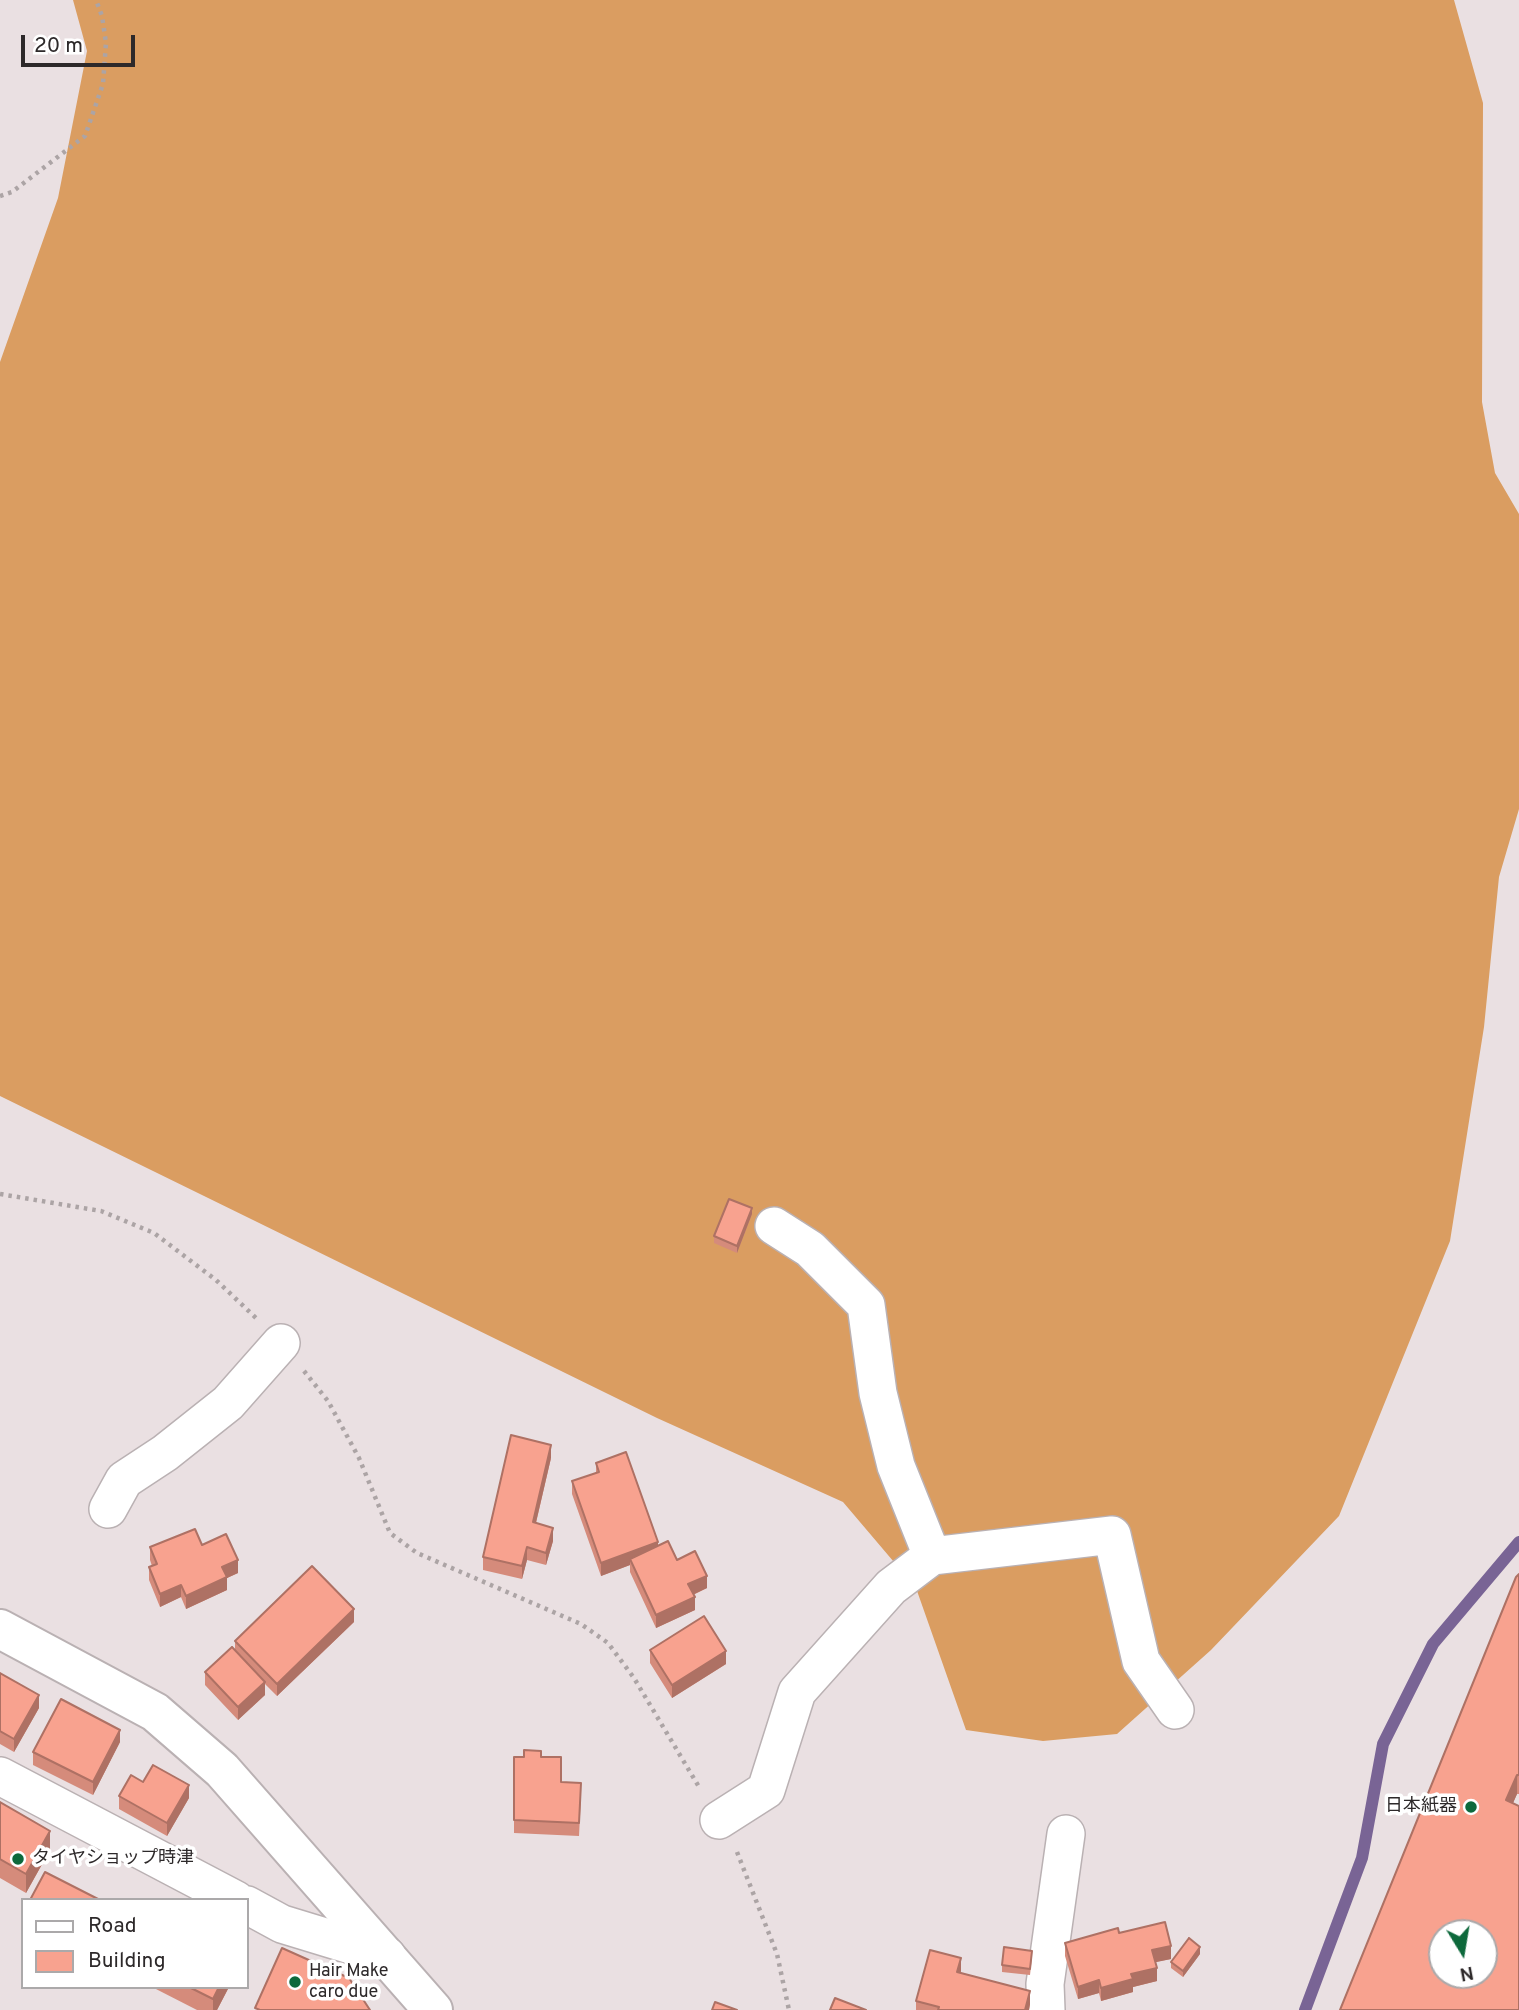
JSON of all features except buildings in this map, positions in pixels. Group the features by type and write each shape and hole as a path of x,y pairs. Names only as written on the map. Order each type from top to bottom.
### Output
{"street":[{"path":"774,1226 810,1249 866,1305 878,1393 896,1466 932,1556"},
{"path":"108,1510 124,1480 166,1453 228,1403 281,1343"},
{"path":"719,1819 766,1790 797,1692 891,1587 932,1556 1112,1535 1141,1661 1175,1710"},
{"path":"0,1629 155,1712 222,1770 433,2010"},
{"path":"0,1776 232,1898"},
{"path":"1046,2010 1045,1984 1066,1834"},
{"path":"248,1906 282,1924 387,1956"}],"path":[{"path":"0,196 12,192 85,135 103,84 106,43 102,16 96,0"},
{"path":"0,1194 102,1211 154,1233 216,1280 281,1343 328,1401 359,1458 390,1534 418,1553 581,1625 608,1643 634,1678 736,1848 777,1954 789,2010"}],"shaded area":[{"path":"73,0 1454,0 1483,103 1482,402 1495,473 1519,514 1519,809 1499,877 1484,1027 1450,1241 1339,1516 1211,1650 1117,1734 1043,1741 966,1730 916,1588 843,1502 657,1418 0,1096 0,362 58,198 87,51"}],"waterway":[{"path":"1305,2010 1362,1858 1383,1744 1433,1644 1519,1542"}],"place":[{"name":"日本紙器","path":"1471,1807"},
{"name":"タイヤショップ時津","path":"18,1859"},
{"name":"Hair Make caro due","path":"295,1982"}]}
